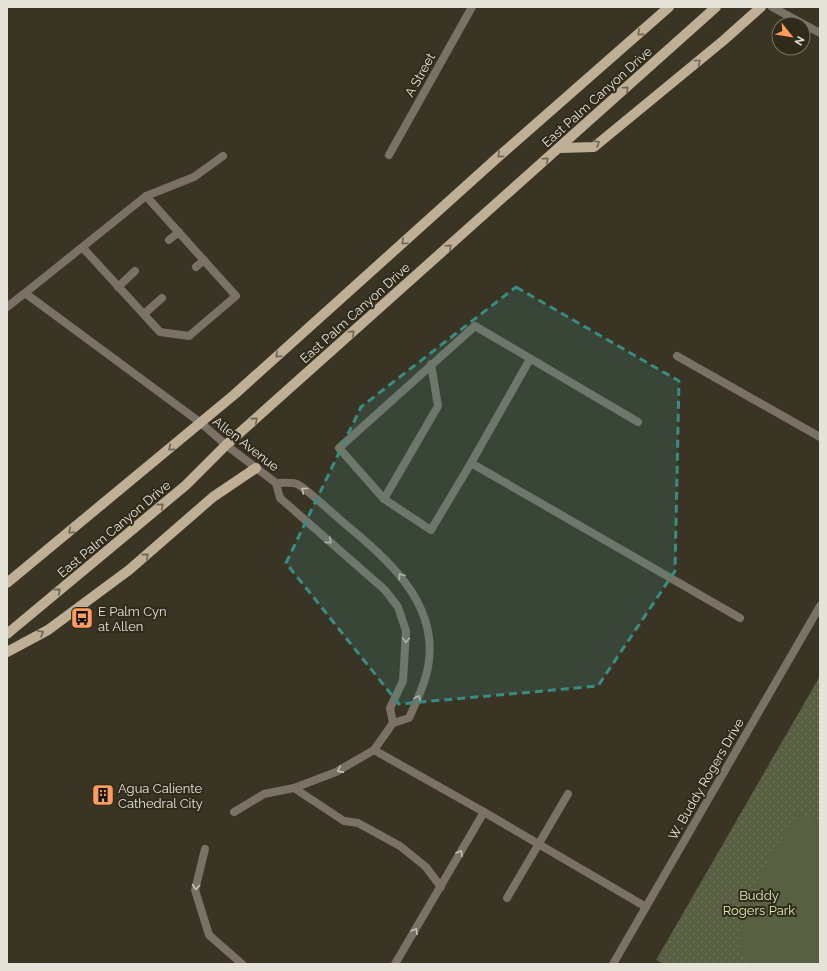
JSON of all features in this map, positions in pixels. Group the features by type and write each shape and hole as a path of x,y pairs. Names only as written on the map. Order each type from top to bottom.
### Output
{"main road":[{"name":"East Palm Canyon Drive","path":"7,583 201,423 497,158 669,7"},
{"name":"East Palm Canyon Drive","path":"7,634 186,485 226,445 716,7"},
{"path":"560,148 594,146 724,40 761,7"},
{"path":"7,652 48,630 129,570 213,497 256,468"}],"street":[{"name":"A Street","path":"389,155 472,7"},
{"path":"772,7 820,33"},
{"path":"7,307 83,248 146,196 194,177 223,156"},
{"path":"83,248 160,332 189,336 236,296 146,196"},
{"path":"169,240 179,232"},
{"path":"196,267 204,260"},
{"path":"118,286 135,271"},
{"name":"Allen Avenue","path":"25,293 201,423 226,445 276,483"},
{"path":"144,314 162,298"},
{"path":"530,359 431,530 384,499 338,448 430,364 475,326 638,422"},
{"path":"677,356 820,438"},
{"path":"384,499 438,406 430,364"},
{"path":"471,463 740,618"},
{"path":"234,812 264,794 294,788 336,772 374,750 393,723 409,718 420,694 428,666 429,642 425,620 418,600 396,569 298,484 276,483 280,498 385,590 398,607 406,631 406,659 403,681 390,708 393,723"},
{"name":"W. Buddy Rogers Drive","path":"612,964 820,606"},
{"path":"374,750 484,812 646,907"},
{"path":"294,788 344,821 358,823 402,847 426,867 440,887"},
{"path":"507,898 568,794"},
{"path":"395,964 484,812"},
{"path":"205,849 195,890 209,934 242,964"}],"highlighted area":[{"path":"516,287 679,381 675,571 598,686 399,704 286,563 361,407"}],"green space":[{"name":"Buddy Rogers Park","path":"820,676 820,964 664,964 656,960"},
{"path":"799,812 820,824 820,964 747,964 738,944 745,911 769,858"}],"place":[{"name":"E Palm Cyn at Allen","path":"82,618"},
{"name":"Agua Caliente Cathedral City","path":"103,795"}]}
